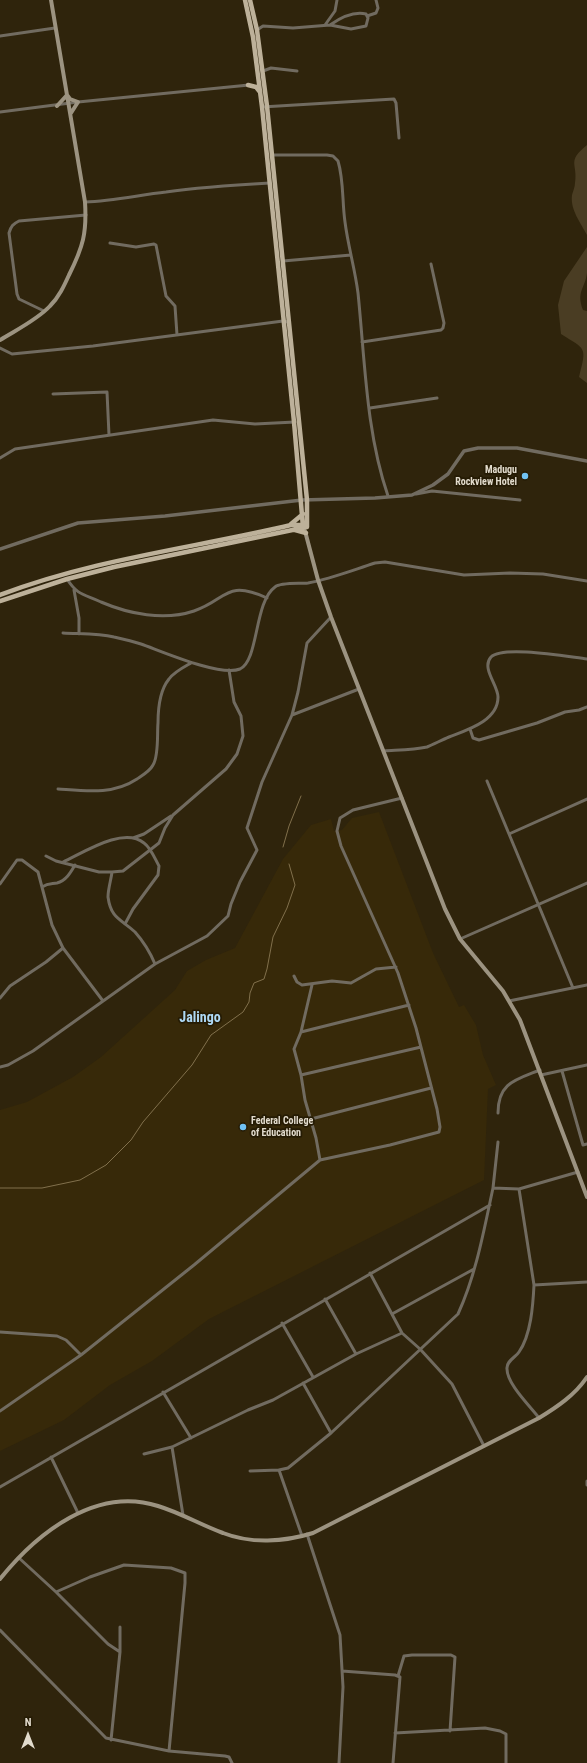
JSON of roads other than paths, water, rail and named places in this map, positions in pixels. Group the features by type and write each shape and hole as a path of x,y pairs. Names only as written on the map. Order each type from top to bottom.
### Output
{"main road":[{"path":"0,340 51,305 62,290 78,257 84,236 86,215 85,202 71,113 50,0"},
{"path":"245,0 265,106 283,261 286,322"},
{"path":"250,0 257,30 263,71 261,94"},
{"path":"248,85 259,77"},
{"path":"248,85 256,87 261,94 265,106"},
{"path":"67,95 70,99 78,102 71,113"},
{"path":"57,106 67,95"},
{"path":"270,156 270,183 297,422 306,534 318,580 445,909 460,939 509,1001 524,1030 587,1197"},
{"path":"304,500 303,514 306,526"},
{"path":"0,601 67,579 291,527 303,514"},
{"path":"0,595 98,565 291,527 306,526"},
{"path":"291,527 306,534"},
{"path":"0,1579 19,1558 47,1533 78,1513 107,1502 131,1500 159,1506 223,1533 241,1538 268,1540 302,1536 338,1521 539,1418 573,1394 587,1377"}],"street":[{"path":"325,25 335,11 337,0"},
{"path":"330,25 340,18 349,15 362,13 366,16 376,13 378,8 376,0"},
{"path":"257,30 263,26 293,28 325,25 358,29 366,26 368,20 366,16"},
{"path":"0,36 56,28"},
{"path":"263,71 271,68 297,71"},
{"path":"0,112 57,106 78,102 248,85 262,87"},
{"path":"265,106 394,99 396,103 399,138"},
{"path":"270,156 327,155 336,158 339,166 345,221 358,293 370,408 383,481 388,496"},
{"path":"85,202 112,201 222,185 270,183"},
{"path":"44,311 19,300 9,233 10,227 13,223 19,221 86,215"},
{"path":"110,243 136,247 156,245 166,296 175,306 177,335"},
{"path":"283,261 351,256"},
{"path":"362,342 441,330 443,328 444,322 431,264"},
{"path":"0,348 12,354 286,322"},
{"path":"53,394 107,392 110,435"},
{"path":"370,408 437,398"},
{"path":"0,458 15,449 213,420 255,424 297,422"},
{"path":"412,495 438,482 448,474 464,451 470,449 517,448 587,461"},
{"path":"0,548 78,523 165,516 304,500 412,495 432,491 520,500"},
{"path":"63,633 112,636 211,668 230,670 240,669 248,662 258,622 267,598 275,587 285,584 297,585 375,563 385,562 464,575 510,573 537,574 587,581"},
{"path":"67,579 74,590 79,618 79,634"},
{"path":"74,590 111,606 148,615 193,611 227,592 242,590 267,598"},
{"path":"0,1067 8,1065 33,1051 154,964 207,936 228,916 240,882 257,850 247,828 262,782 292,715 298,692 307,642 331,617"},
{"path":"384,751 427,747 470,729 488,718 495,709 498,698 488,666 490,658 496,654 515,651 587,659"},
{"path":"58,790 115,790 128,785 146,774 154,764 158,714 162,694 169,679 191,662"},
{"path":"63,862 99,844 113,839 133,838 144,834 173,815 226,769 237,754 243,736 242,716 234,702 230,670"},
{"path":"292,715 359,689"},
{"path":"470,729 473,738 479,740 537,723 565,712 587,707"},
{"path":"487,781 573,988"},
{"path":"0,1411 81,1355 194,1265 320,1160 390,1145 439,1132 440,1127 431,1088 409,1005 396,967 341,846 337,831 340,818 353,810 402,798"},
{"path":"509,834 587,799"},
{"path":"46,856 56,861 99,872 123,871 159,843 165,828 173,815"},
{"path":"125,924 133,909 158,875 159,866 144,843 133,838"},
{"path":"0,884 14,862 17,860 22,860 38,872 52,925 63,948 103,1001"},
{"path":"42,887 49,882 57,883 64,881 75,865"},
{"path":"112,872 108,896 111,910 118,921 125,924 143,942 154,964"},
{"path":"460,939 587,882"},
{"path":"0,998 10,986 46,962 63,948"},
{"path":"294,976 296,982 302,986 332,981 351,983 376,968 396,967"},
{"path":"312,985 301,1032 294,1049 320,1160"},
{"path":"509,1001 587,985"},
{"path":"301,1032 409,1005"},
{"path":"301,1075 421,1048"},
{"path":"498,1113 500,1094 506,1085 540,1073 562,1071 587,1065"},
{"path":"562,1071 583,1145 587,1144"},
{"path":"311,1119 431,1088"},
{"path":"250,1471 279,1470 288,1468 330,1433 458,1314 465,1299 474,1269 490,1205 498,1142"},
{"path":"493,1188 518,1189 578,1172"},
{"path":"518,1189 534,1286 532,1317 527,1333 519,1352 508,1363 507,1369 516,1390 539,1418"},
{"path":"0,1487 282,1323 490,1205"},
{"path":"392,1314 474,1269"},
{"path":"370,1273 402,1333 420,1349 452,1384 475,1425 484,1446"},
{"path":"534,1286 587,1282"},
{"path":"325,1299 356,1354"},
{"path":"282,1323 313,1377"},
{"path":"0,1332 58,1336 66,1340 81,1355"},
{"path":"144,1454 172,1447 248,1410 273,1400 356,1354 402,1333"},
{"path":"303,1383 330,1433"},
{"path":"163,1392 191,1438"},
{"path":"172,1447 183,1515"},
{"path":"51,1457 78,1513"},
{"path":"279,1470 302,1536"},
{"path":"307,1534 338,1625 341,1644 342,1710 339,1763"},
{"path":"19,1558 56,1592 108,1644 120,1652"},
{"path":"56,1592 124,1564 171,1568 185,1573 169,1751"},
{"path":"111,1740 120,1652 120,1627"},
{"path":"0,1630 102,1735 111,1740 169,1751 225,1756 229,1757 232,1763"},
{"path":"393,1763 400,1679 398,1676 404,1656 451,1655 455,1657 450,1731"},
{"path":"342,1671 398,1676"},
{"path":"396,1733 485,1728 504,1732 507,1737 506,1763"}],"waterway":[{"path":"283,847 289,826 301,796"},
{"path":"0,1188 42,1188 80,1180 106,1165 131,1140 143,1122 192,1065 211,1035 243,1012 249,1002 250,993 254,983 264,979 273,937 287,908 295,885 289,864"}],"place":[{"name":"Madugu Rockview Hotel","path":"525,476"},
{"name":"Federal College of Education","path":"243,1127"}],"district":[{"name":"Jalingo","path":"200,1018"}]}
